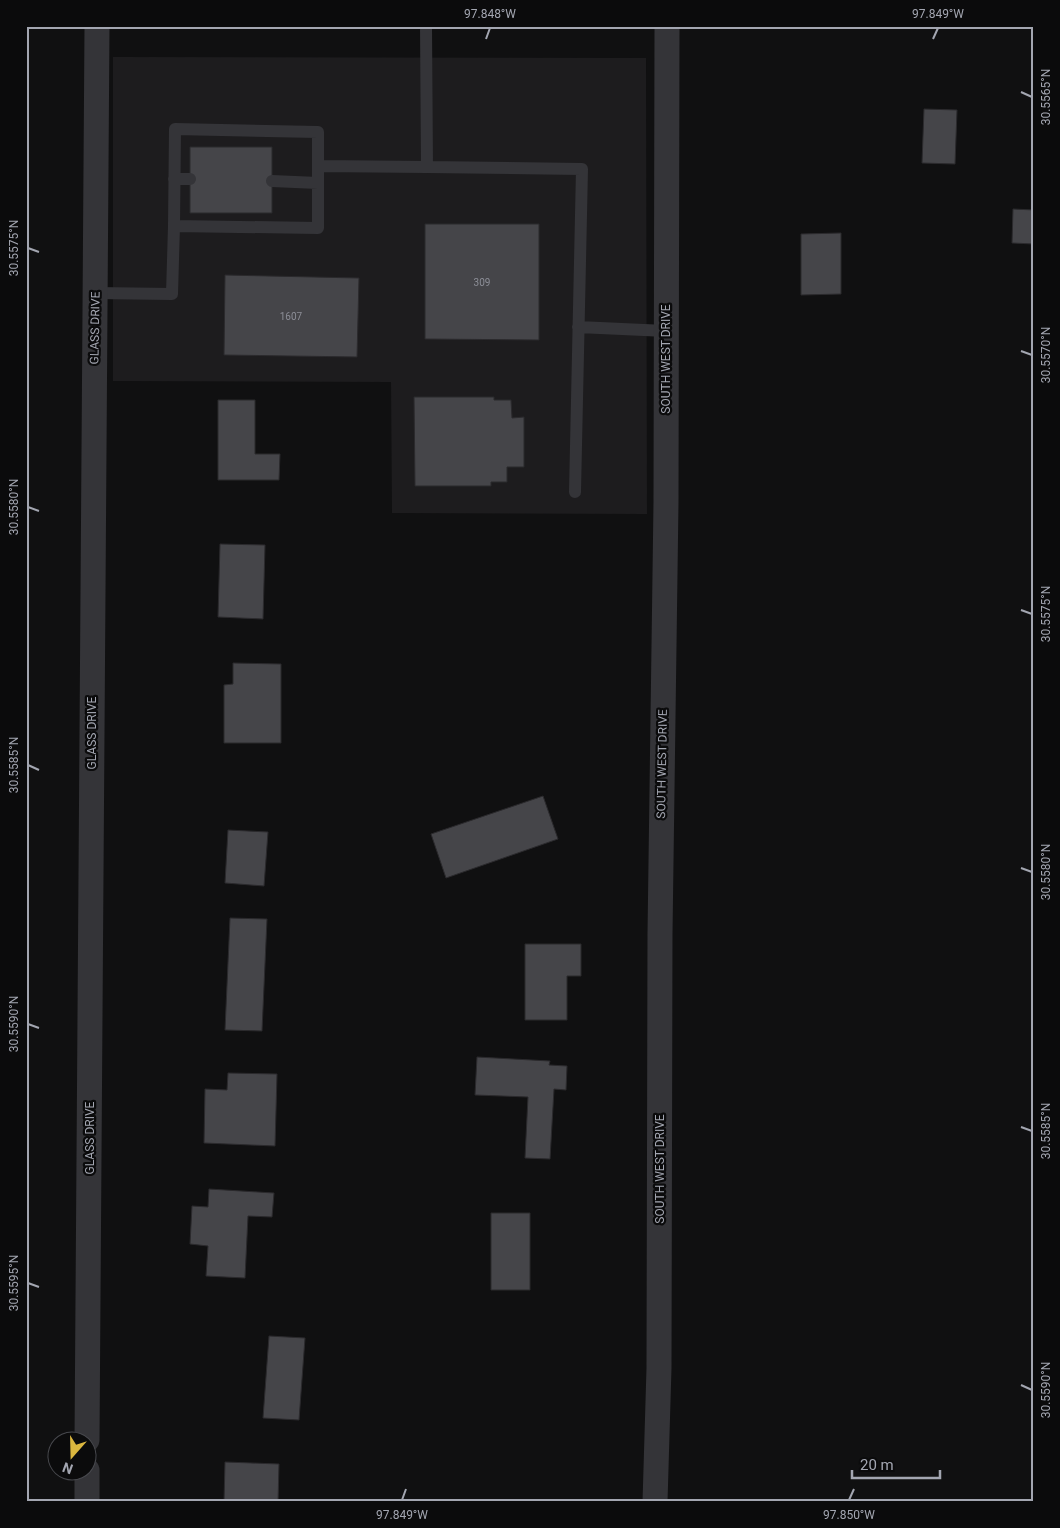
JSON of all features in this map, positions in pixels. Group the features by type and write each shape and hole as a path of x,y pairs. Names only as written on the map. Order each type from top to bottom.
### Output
{"street":[{"name":"GLASS DRIVE","path":"88,1430 96,26"},
{"name":"SOUTH WEST DRIVE","path":"655,1502 659,1368 660,943 666,525 667,26"},
{"path":"87,1480 87,1502"}],"lane":[{"path":"426,26 427,168"},
{"path":"95,293 172,294 175,129 318,132 318,228 174,226"},
{"path":"318,166 582,169 575,492"},
{"path":"174,179 190,179"},
{"path":"272,181 318,183"},
{"path":"578,327 666,331"}],"shaded area":[{"path":"113,57 646,58 647,514 392,513 391,382 113,381"}],"building":[{"path":"924,109 957,110 955,164 922,163"},
{"path":"190,147 272,147 272,213 190,213"},
{"path":"1013,209 1034,210 1034,244 1012,243"},
{"path":"425,224 539,224 539,340 425,339"},
{"path":"841,233 841,294 801,295 801,234"},
{"path":"225,275 359,278 357,357 224,355"},
{"path":"414,397 494,397 494,400 511,400 512,418 524,417 524,467 507,467 507,482 491,482 491,486 415,486"},
{"path":"218,400 255,400 255,454 280,454 279,480 218,480"},
{"path":"220,544 265,545 263,619 218,617"},
{"path":"233,663 281,664 281,743 224,743 224,685 233,684"},
{"path":"543,796 558,839 446,878 431,834"},
{"path":"228,830 268,832 264,886 225,883"},
{"path":"230,918 267,919 262,1031 225,1030"},
{"path":"525,944 581,944 581,976 567,976 567,1020 525,1020"},
{"path":"477,1057 550,1061 549,1065 567,1066 566,1090 554,1089 550,1159 525,1158 528,1097 475,1095"},
{"path":"228,1073 277,1074 275,1146 204,1143 205,1089 227,1090"},
{"path":"209,1189 274,1193 272,1217 248,1216 245,1278 206,1276 208,1246 190,1244 192,1206 208,1207"},
{"path":"491,1213 530,1213 530,1290 491,1290"},
{"path":"269,1336 305,1338 299,1420 263,1418"},
{"path":"225,1462 279,1464 278,1502 224,1502"}]}
